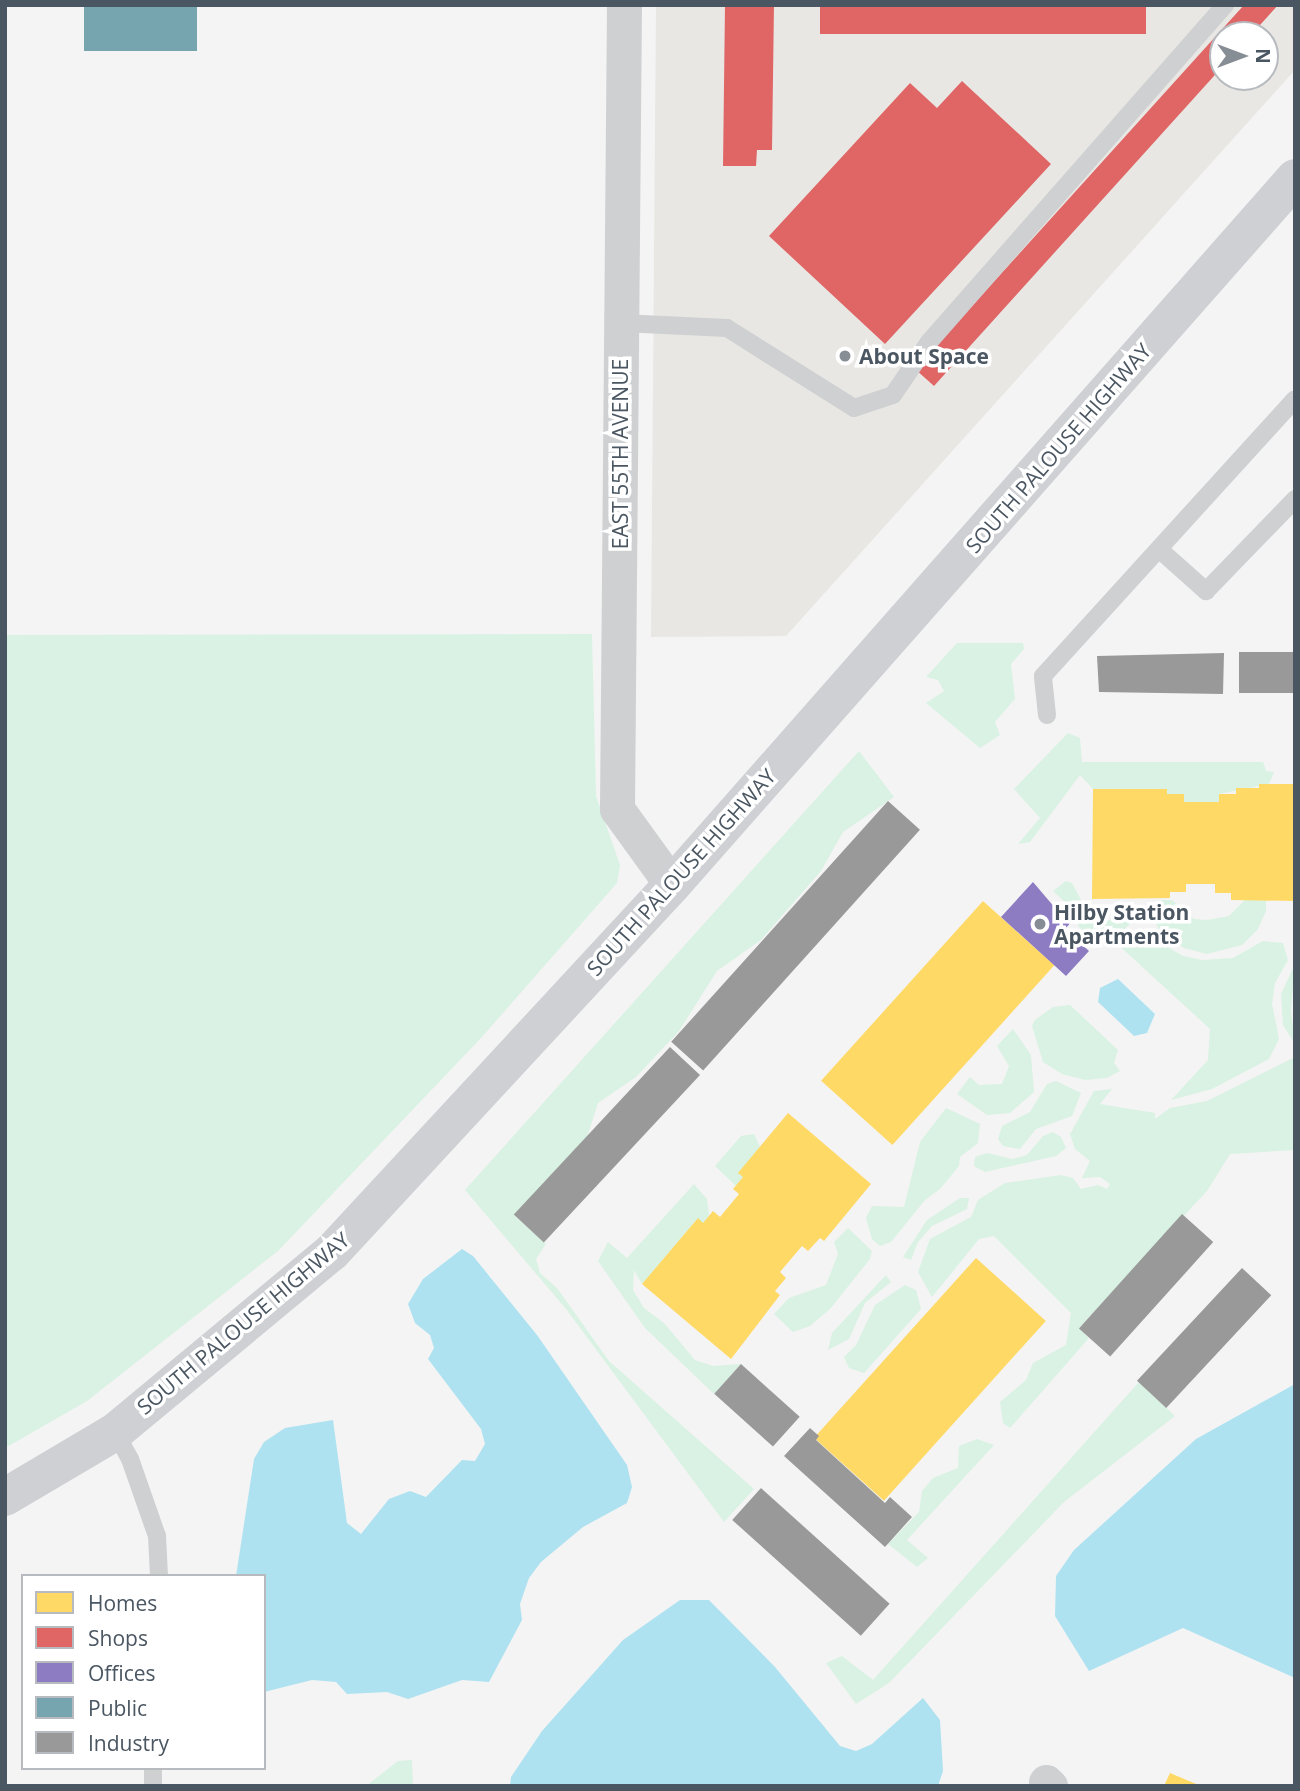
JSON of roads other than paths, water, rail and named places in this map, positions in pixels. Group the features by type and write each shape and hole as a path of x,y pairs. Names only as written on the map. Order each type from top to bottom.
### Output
{"main road":[{"name":"SOUTH PALOUSE HIGHWAY","path":"5,1497 115,1432 332,1252 672,885 1295,178"}],"street":[{"name":"EAST 55TH AVENUE","path":"624,5 617,809 672,885"}],"lane":[{"path":"621,323 727,328 854,408 893,395 929,342 1225,5"},
{"path":"1047,715 1044,676 1295,399"},
{"path":"1160,550 1206,591 1295,499"},
{"path":"115,1432 135,1471 157,1536 159,1574"}],"water":[{"path":"1118,979 1155,1014 1147,1033 1134,1036 1098,1002 1100,988"},
{"path":"462,1249 473,1256 537,1335 627,1465 632,1487 627,1503 583,1527 541,1562 529,1578 520,1604 522,1620 489,1682 462,1680 408,1699 387,1692 347,1694 336,1682 312,1680 266,1692 266,1574 236,1574 254,1459 264,1442 285,1428 333,1420 347,1523 361,1534 389,1499 410,1491 426,1497 462,1460 475,1461 485,1444 481,1429 428,1359 434,1348 430,1335 415,1323 408,1304 423,1279"},
{"path":"1295,1384 1295,1678 1183,1628 1089,1671 1055,1616 1056,1576 1074,1550 1196,1439"},
{"path":"680,1600 709,1600 775,1667 840,1746 856,1751 872,1744 923,1698 940,1720 943,1771 938,1786 510,1786 511,1777 542,1731 623,1640"}],"place":[{"name":"About Space","path":"845,356"},
{"name":"Hilby Station Apartments","path":"1040,924"}]}
